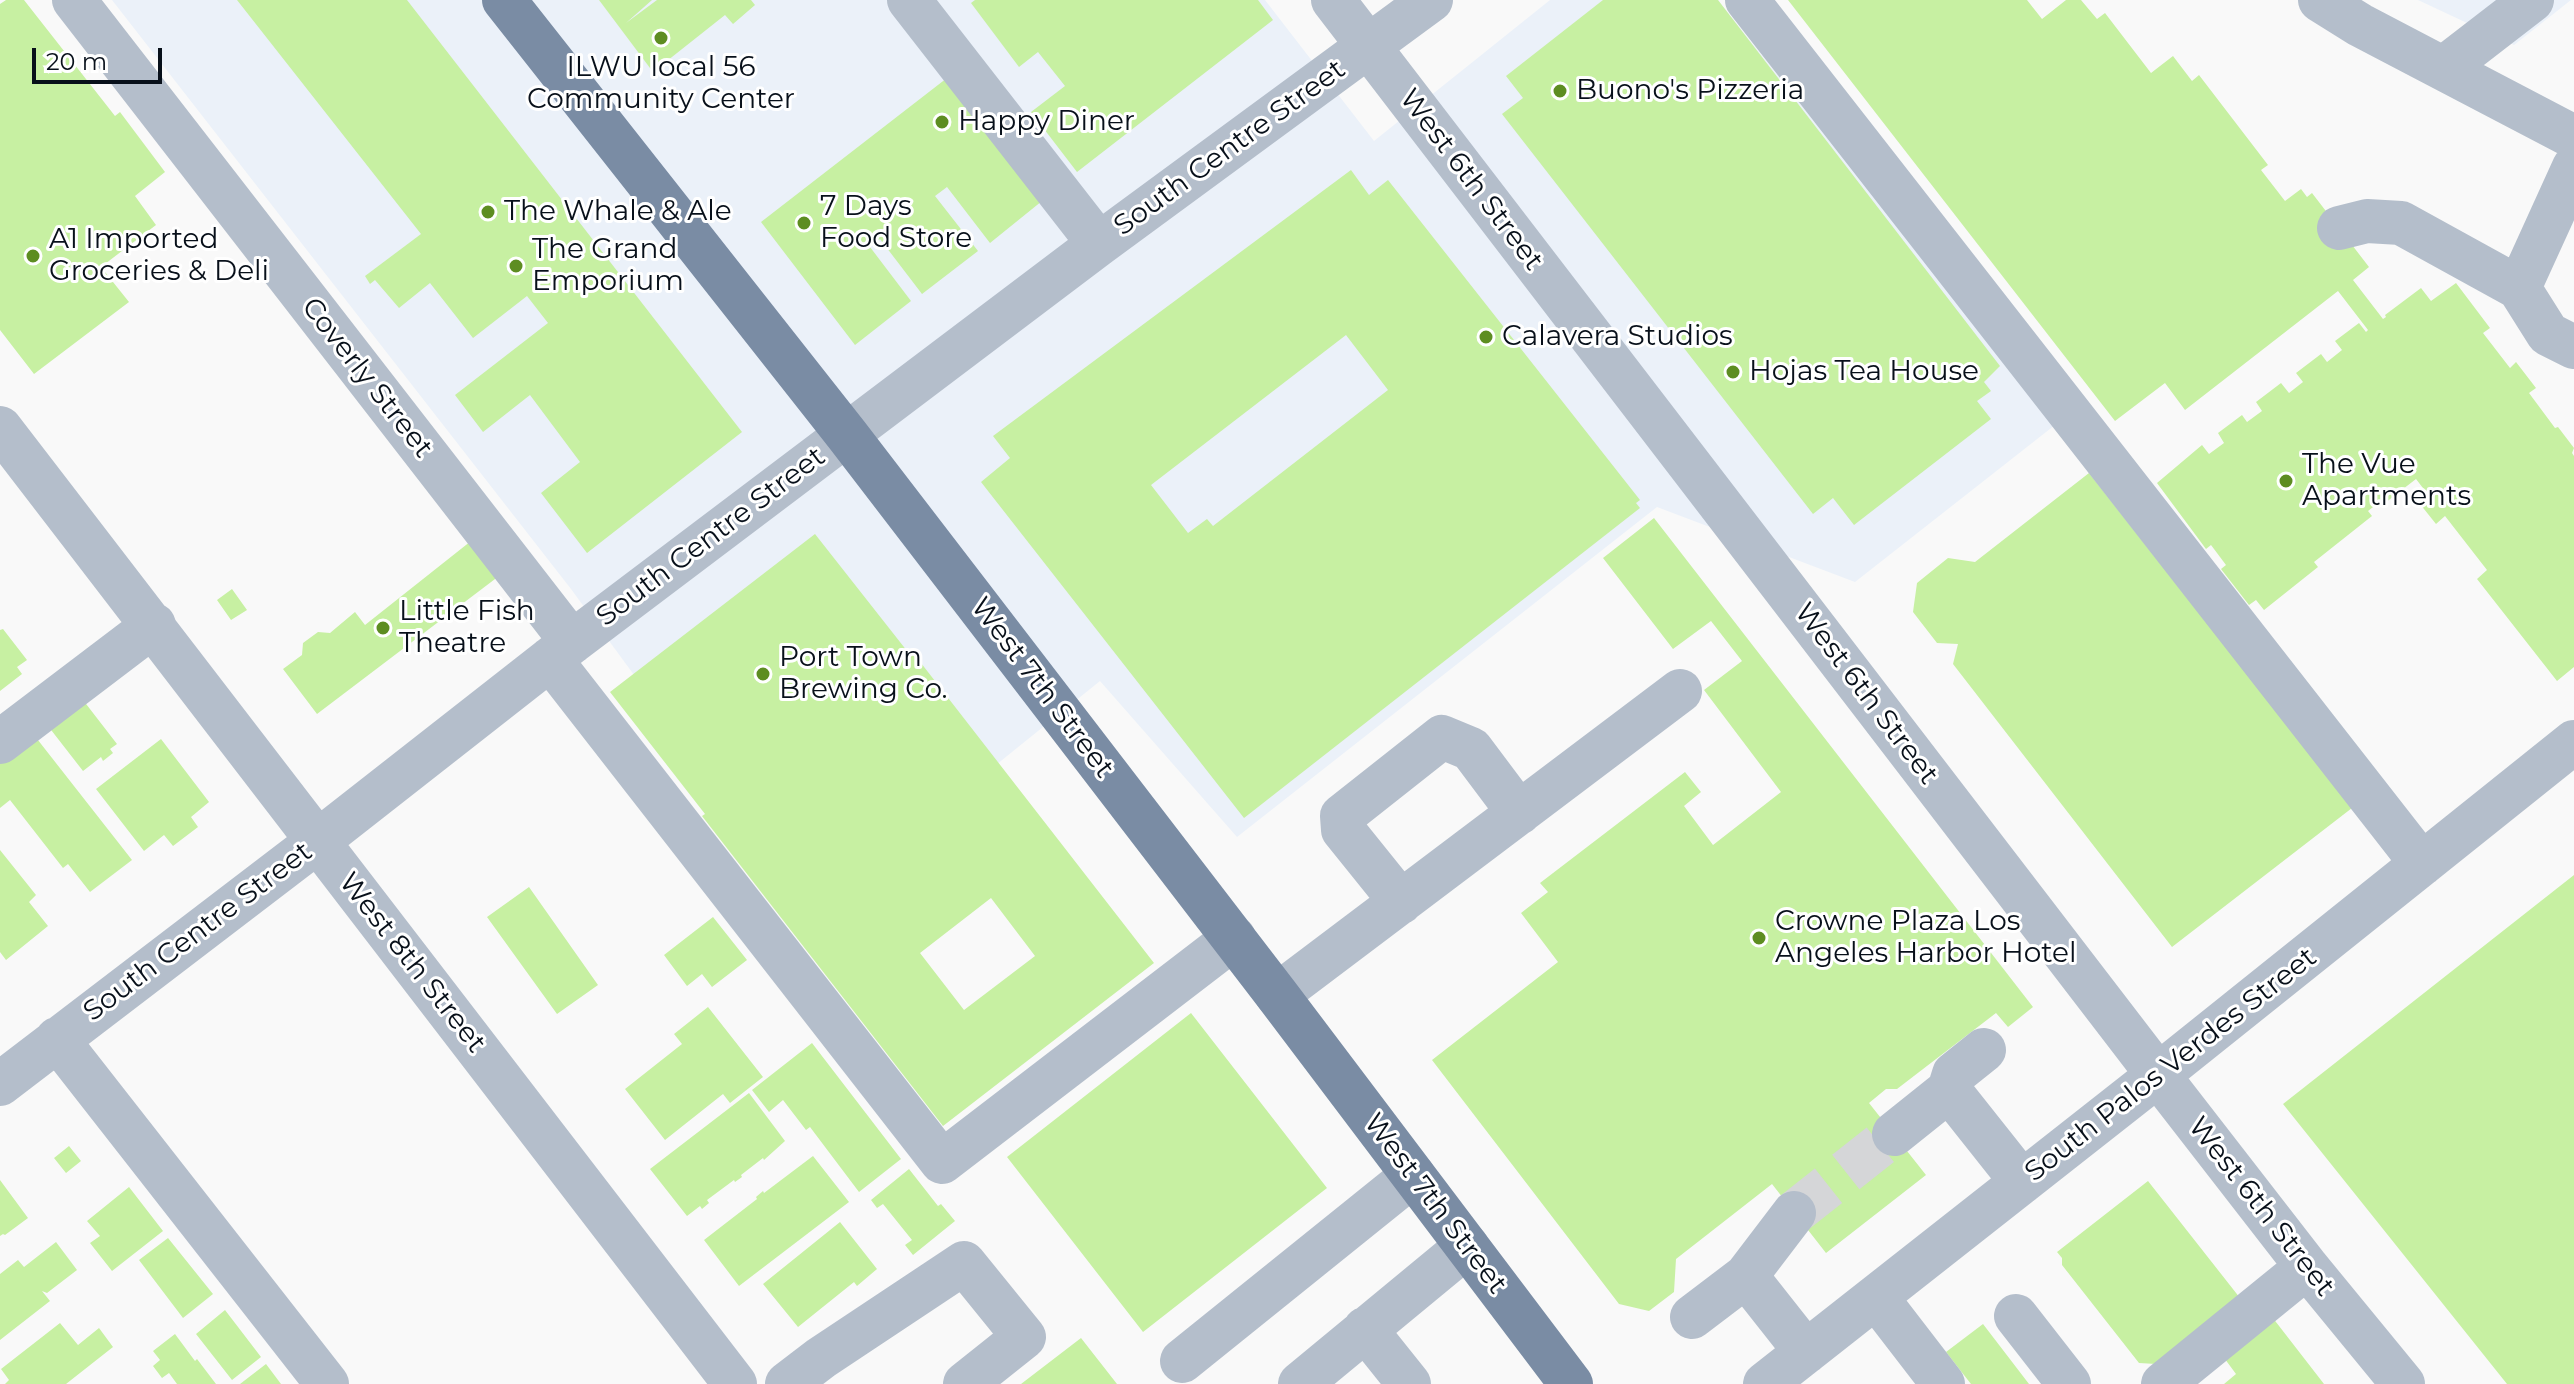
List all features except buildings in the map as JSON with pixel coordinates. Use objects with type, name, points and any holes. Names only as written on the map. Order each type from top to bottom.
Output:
[{"type":"main road","name":"West 7th Street","points":[[504,0],[847,435],[1234,938],[1571,1384]]},
{"type":"street","name":"Coverly Street","points":[[74,0],[942,1162],[1234,938]]},
{"type":"street","points":[[909,0],[1099,244]]},
{"type":"street","name":"West 6th Street","points":[[1333,0],[2158,1075],[2307,1267],[2403,1384]]},
{"type":"street","name":"South Centre Street","points":[[0,1084],[561,650],[1099,244],[1431,0]]},
{"type":"street","points":[[1747,0],[2422,864]]},
{"type":"street","points":[[2320,0],[2360,25],[2574,137]]},
{"type":"street","points":[[2444,68],[2532,0]]},
{"type":"street","points":[[2519,288],[2574,167]]},
{"type":"street","points":[[2339,228],[2367,221],[2401,223],[2519,288],[2548,334],[2574,347]]},
{"type":"street","name":"West 8th Street","points":[[0,428],[735,1384]]},
{"type":"street","points":[[0,742],[154,625]]},
{"type":"street","points":[[1277,995],[1680,691]]},
{"type":"street","points":[[1401,902],[1343,830],[1342,816],[1442,737],[1471,749],[1519,813]]},
{"type":"street","name":"South Palos Verdes Street","points":[[1765,1384],[2574,742]]},
{"type":"street","points":[[57,1039],[327,1384]]},
{"type":"street","points":[[1894,1134],[1949,1090],[1954,1074],[1984,1050]]},
{"type":"street","points":[[1949,1090],[2022,1182]]},
{"type":"street","points":[[1182,1361],[1413,1175]]},
{"type":"street","points":[[1692,1317],[1746,1276],[1794,1213]]},
{"type":"street","points":[[1300,1384],[1467,1246]]},
{"type":"street","points":[[787,1384],[964,1263],[1024,1337],[965,1384]]},
{"type":"street","points":[[2163,1384],[2307,1267]]},
{"type":"street","points":[[1746,1276],[1806,1352]]},
{"type":"street","points":[[1876,1297],[1943,1384]]},
{"type":"street","points":[[2016,1316],[2069,1384]]},
{"type":"street","points":[[1365,1329],[1409,1384]]},
{"type":"shaded area","points":[[112,0],[1265,0],[1374,141],[1550,0],[1718,0],[2055,425],[1855,582],[1657,507],[1237,837],[1100,681],[810,915],[571,589]]},
{"type":"shaded area","points":[[2418,0],[2571,0],[2514,45]]},
{"type":"tunnel","points":[[1794,1213],[1894,1134]]},
{"type":"place","name":"ILWU local 56 Community Center","points":[[661,38]]},
{"type":"place","name":"Buono's Pizzeria","points":[[1560,91]]},
{"type":"place","name":"Happy Diner","points":[[942,122]]},
{"type":"place","name":"The Whale & Ale","points":[[488,212]]},
{"type":"place","name":"7 Days Food Store","points":[[804,223]]},
{"type":"place","name":"A1 Imported Groceries & Deli","points":[[33,256]]},
{"type":"place","name":"The Grand Emporium","points":[[516,266]]},
{"type":"place","name":"Calavera Studios","points":[[1486,337]]},
{"type":"place","name":"Hojas Tea House","points":[[1733,372]]},
{"type":"place","name":"The Vue Apartments","points":[[2286,481]]},
{"type":"place","name":"Little Fish Theatre","points":[[383,628]]},
{"type":"place","name":"Port Town Brewing Co.","points":[[763,674]]},
{"type":"place","name":"Crowne Plaza Los Angeles Harbor Hotel","points":[[1759,938]]}]
